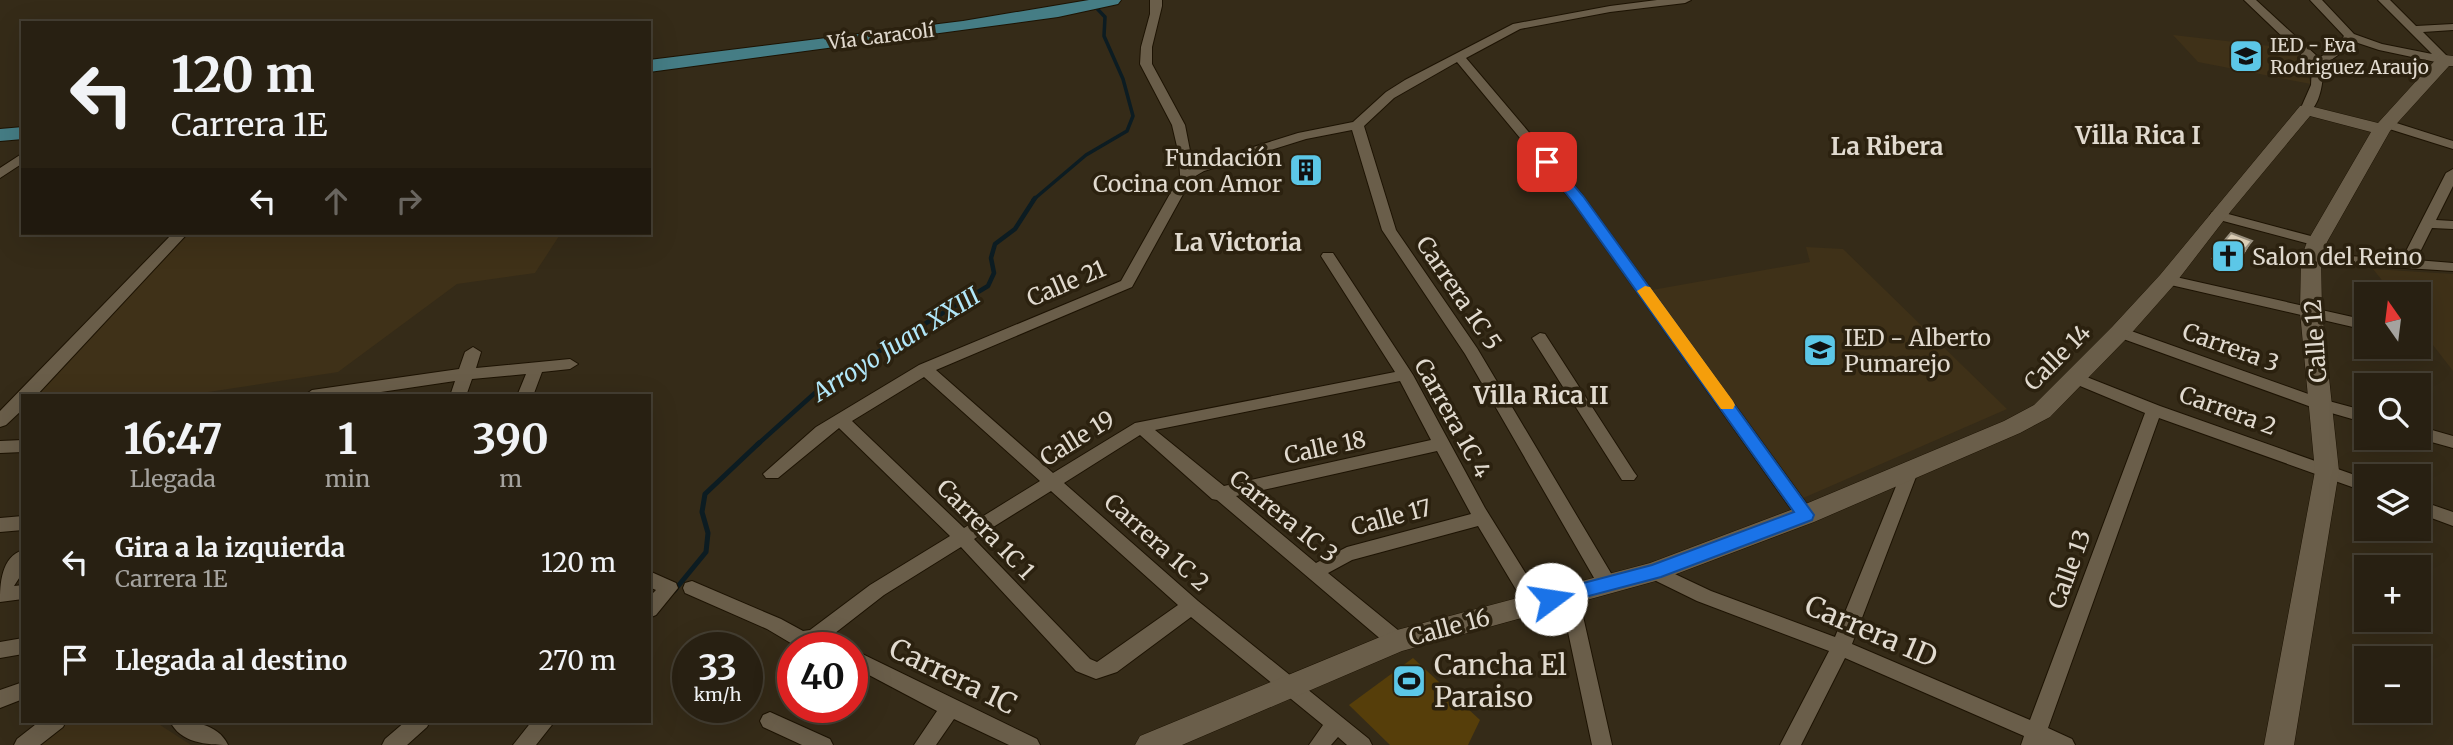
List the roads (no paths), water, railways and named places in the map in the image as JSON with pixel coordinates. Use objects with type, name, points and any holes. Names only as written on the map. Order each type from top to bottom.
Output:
[{"type":"main road","name":"Vía Caracolí","points":[[651,66],[963,26],[1100,3]]},
{"type":"main road","points":[[0,135],[21,133]]},
{"type":"street","points":[[1156,0],[1157,9],[1145,43],[1146,67],[1175,114],[1187,153],[1187,176]]},
{"type":"street","points":[[1187,176],[1199,169],[1303,136],[1357,125],[1390,95],[1517,26],[1610,9],[1685,0]]},
{"type":"street","points":[[2250,0],[2318,64],[2341,48],[2350,36]]},
{"type":"street","points":[[2316,0],[2350,36],[2379,47],[2449,60]]},
{"type":"street","points":[[2384,0],[2449,60]]},
{"type":"street","points":[[2415,29],[2453,27]]},
{"type":"street","points":[[1459,57],[1578,199],[1805,515]]},
{"type":"street","name":"Calle 12","points":[[2279,745],[2327,471],[2311,312],[2314,250],[2385,127],[2449,60]]},
{"type":"street","name":"Calle 14","points":[[1911,469],[2012,427],[2042,411],[2167,280],[2217,215],[2306,110],[2317,86],[2318,64]]},
{"type":"street","points":[[2306,110],[2453,145]]},
{"type":"street","name":"Carrera 1C 5","points":[[1357,125],[1389,230],[1472,352],[1608,585]]},
{"type":"street","points":[[0,173],[21,158]]},
{"type":"street","name":"Calle 21","points":[[772,474],[822,431],[925,369],[1127,284],[1187,176]]},
{"type":"street","points":[[2407,264],[2426,223],[2451,182]]},
{"type":"street","points":[[2217,215],[2314,250],[2407,264],[2453,267]]},
{"type":"street","points":[[2426,223],[2453,225]]},
{"type":"street","points":[[27,394],[179,235]]},
{"type":"street","name":"Carrera 1C 4","points":[[1328,257],[1405,375],[1482,518],[1534,603]]},
{"type":"street","points":[[2167,280],[2354,322]]},
{"type":"street","name":"Carrera 3","points":[[2120,332],[2320,404],[2354,414]]},
{"type":"street","points":[[1540,338],[1628,475]]},
{"type":"street","points":[[459,394],[473,352]]},
{"type":"street","points":[[352,393],[465,374],[570,364]]},
{"type":"street","points":[[526,394],[536,367]]},
{"type":"street","name":"Carrera 1C 2","points":[[925,369],[1054,481],[1191,606],[1362,745]]},
{"type":"street","name":"Calle 19","points":[[822,632],[877,590],[1141,427],[1405,375]]},
{"type":"street","name":"Carrera 2","points":[[2074,377],[2154,410],[2354,481]]},
{"type":"street","points":[[0,421],[21,400]]},
{"type":"street","name":"Calle 13","points":[[2033,738],[2154,410]]},
{"type":"street","name":"Carrera 1C 1","points":[[840,419],[963,538],[1083,665],[1096,671],[1110,666],[1191,606]]},
{"type":"street","name":"Carrera 1C 3","points":[[1141,427],[1397,641]]},
{"type":"street","points":[[2431,436],[2453,442]]},
{"type":"street","name":"Calle 18","points":[[1218,494],[1442,444]]},
{"type":"street","points":[[0,447],[21,446]]},
{"type":"street","points":[[1790,745],[1841,647],[1911,469]]},
{"type":"street","name":"Calle 16","points":[[1150,745],[1397,641],[1654,572],[1805,515],[1911,469]]},
{"type":"street","points":[[2431,511],[2453,519]]},
{"type":"street","name":"Calle 17","points":[[1315,572],[1347,554],[1482,518]]},
{"type":"street","points":[[0,525],[21,523]]},
{"type":"street","points":[[0,593],[21,560]]},
{"type":"street","name":"Carrera 1D","points":[[1654,572],[1687,591],[1756,613],[1841,647],[2033,738],[2065,745]]},
{"type":"street","points":[[651,579],[670,588],[651,608]]},
{"type":"street","points":[[692,588],[788,632]]},
{"type":"street","points":[[0,593],[21,592]]},
{"type":"street","points":[[1569,594],[1602,745]]},
{"type":"street","points":[[0,650],[21,646]]},
{"type":"street","name":"Carrera 1C","points":[[868,665],[950,708],[1030,745]]},
{"type":"street","points":[[0,699],[21,691]]},
{"type":"street","points":[[924,745],[950,708]]},
{"type":"street","points":[[770,721],[823,745]]},
{"type":"street","points":[[24,745],[53,723]]},
{"type":"street","points":[[183,723],[218,745]]},
{"type":"street","points":[[393,745],[414,723]]},
{"type":"street","points":[[523,745],[543,723]]},
{"type":"street","points":[[1319,745],[1336,724]]},
{"type":"waterway","name":"Arroyo Juan XXIII","points":[[1035,199],[1086,155],[1127,131],[1133,116],[1123,79],[1104,36],[1105,17],[1089,0]]},
{"type":"waterway","name":"Arroyo Juan XXIII","points":[[757,445],[826,383],[988,286],[994,273],[991,258],[995,244],[1015,229],[1035,199]]},
{"type":"waterway","name":"Arroyo Juan XXIII","points":[[674,591],[706,552],[708,533],[702,512],[705,494],[759,443]]},
{"type":"place","name":"IED - Eva Rodriguez Araujo","points":[[2246,56]]},
{"type":"place","name":"Fundación Cocina con Amor","points":[[1306,170]]},
{"type":"place","name":"Salon del Reino","points":[[2228,256]]},
{"type":"place","name":"IED - Alberto Pumarejo","points":[[1820,350]]},
{"type":"place","name":"Cancha El Paraiso","points":[[1409,681]]},
{"type":"district","name":"Villa Rica I","points":[[2138,135]]},
{"type":"district","name":"La Ribera","points":[[1887,146]]},
{"type":"district","name":"La Victoria","points":[[1238,242]]},
{"type":"district","name":"Villa Rica II","points":[[1541,395]]}]
